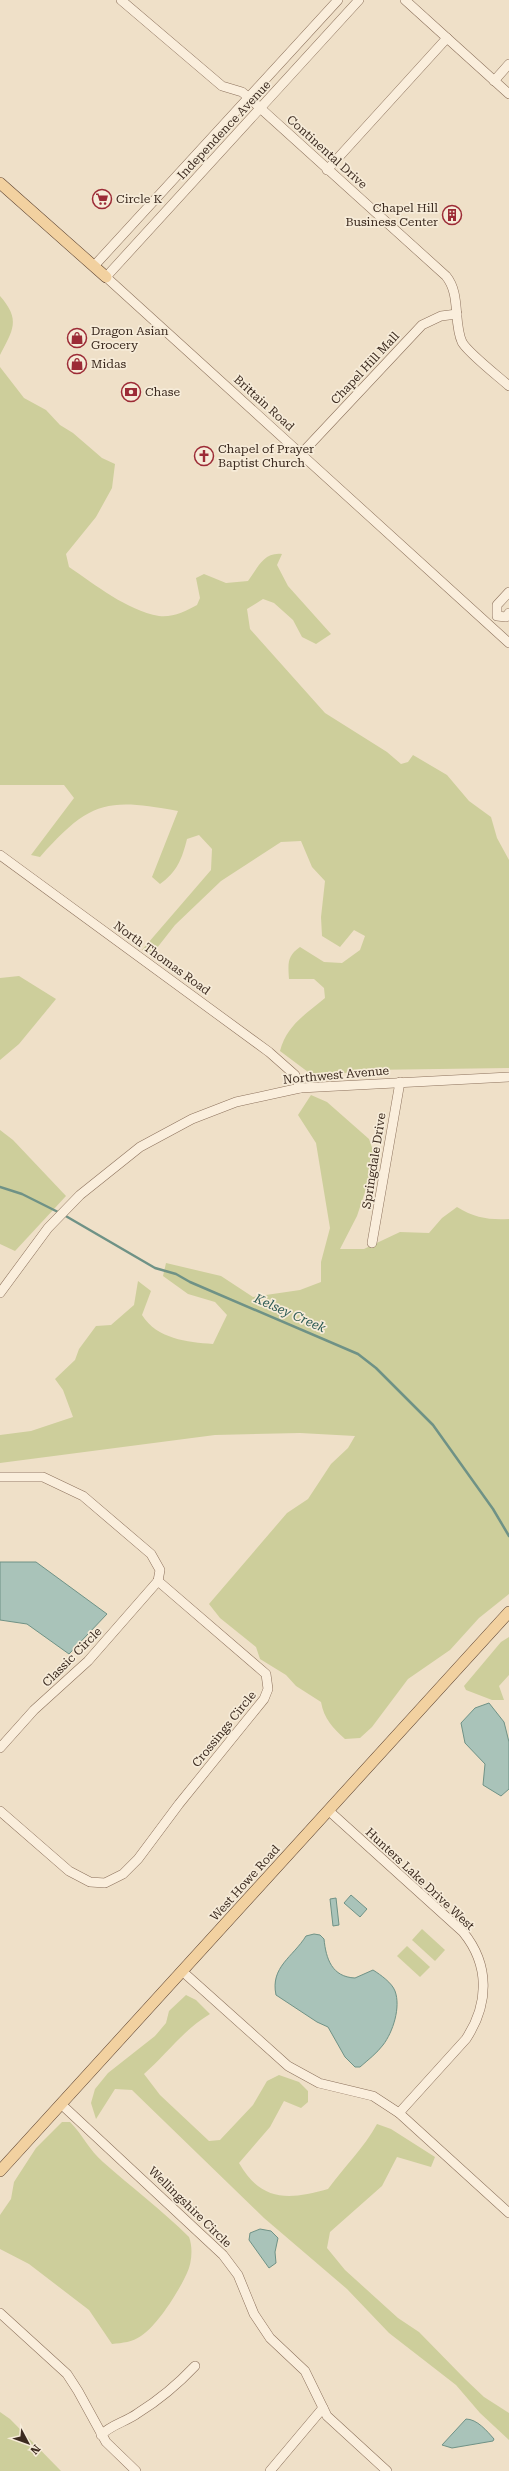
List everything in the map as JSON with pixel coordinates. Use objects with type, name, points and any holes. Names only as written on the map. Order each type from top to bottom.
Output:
[{"type":"main road","name":"Brittain Road","points":[[0,183],[106,277]]},
{"type":"main road","name":"West Howe Road","points":[[0,2171],[509,1612]]},
{"type":"street","name":"Continental Drive","points":[[121,0],[222,86],[242,92],[248,97],[446,276],[452,287],[462,342],[509,386]]},
{"type":"street","name":"Independence Avenue","points":[[94,266],[338,0]]},
{"type":"street","name":"Independence Avenue","points":[[106,277],[359,0]]},
{"type":"street","points":[[405,0],[509,94]]},
{"type":"street","points":[[328,170],[447,38]]},
{"type":"street","points":[[494,81],[509,64]]},
{"type":"street","name":"Brittain Road","points":[[106,277],[509,643]]},
{"type":"street","name":"Chapel Hill Mall","points":[[301,454],[422,326],[441,316],[457,314]]},
{"type":"street","points":[[489,625],[497,616],[497,605],[509,592]]},
{"type":"street","points":[[497,616],[506,617],[509,613]]},
{"type":"street","name":"North Thomas Road","points":[[0,855],[269,1052],[295,1075],[300,1088]]},
{"type":"street","name":"Northwest Avenue","points":[[0,1293],[63,1211],[112,1168],[165,1132],[192,1119],[236,1102],[300,1088],[509,1077]]},
{"type":"street","name":"Springdale Drive","points":[[372,1243],[400,1082]]},
{"type":"street","points":[[0,1477],[43,1478],[83,1496],[151,1554],[160,1570],[158,1581]]},
{"type":"street","name":"Classic Circle","points":[[0,1748],[34,1710],[88,1661],[158,1581]]},
{"type":"street","name":"Crossings Circle","points":[[0,1811],[74,1874],[90,1882],[105,1883],[123,1874],[138,1859],[179,1804],[264,1699],[268,1689],[266,1674],[158,1581]]},
{"type":"street","name":"Hunters Lake Drive West","points":[[328,1810],[463,1932],[475,1949],[483,1972],[484,1998],[474,2027],[466,2039],[399,2113]]},
{"type":"street","points":[[182,1971],[288,2066],[299,2074],[320,2082],[366,2093],[399,2113],[509,2213]]},
{"type":"street","name":"Wellingshire Circle","points":[[61,2104],[223,2255],[238,2275],[254,2314],[270,2338],[305,2371],[327,2416],[387,2471]]},
{"type":"street","points":[[0,2313],[67,2374],[78,2391],[101,2435],[120,2457],[136,2471]]},
{"type":"street","points":[[101,2435],[111,2426],[138,2414],[175,2386],[195,2366]]},
{"type":"street","points":[[270,2471],[323,2408]]},
{"type":"green space","points":[[0,296],[7,304],[11,312],[13,325],[0,355]]},
{"type":"green space","points":[[0,367],[24,398],[46,410],[60,425],[73,433],[102,458],[115,464],[112,488],[96,517],[66,554],[69,567],[123,603],[147,613],[159,616],[169,616],[179,614],[197,605],[200,598],[196,578],[204,574],[226,583],[248,581],[258,566],[266,558],[275,554],[282,554],[277,565],[288,586],[331,634],[316,644],[302,637],[293,620],[274,603],[263,599],[247,609],[250,629],[325,713],[387,752],[401,764],[408,762],[413,755],[447,775],[469,801],[491,817],[497,838],[509,860],[509,1068],[367,1070],[323,1076],[308,1072],[280,1051],[287,1034],[292,1027],[325,998],[324,988],[314,979],[289,979],[289,960],[293,954],[300,947],[324,962],[342,963],[360,950],[365,936],[354,930],[340,947],[322,936],[321,917],[325,881],[312,867],[301,841],[281,842],[221,881],[175,925],[153,953],[142,950],[211,870],[212,849],[199,835],[187,839],[183,853],[171,875],[160,884],[152,877],[178,811],[133,805],[116,805],[101,808],[87,814],[73,824],[57,838],[40,857],[31,855],[74,798],[64,785],[0,785]]},
{"type":"green space","points":[[19,976],[56,999],[19,1044],[0,1060],[0,978]]},
{"type":"green space","points":[[311,1095],[327,1102],[369,1139],[376,1159],[357,1216],[340,1249],[364,1249],[400,1232],[429,1233],[442,1218],[457,1207],[482,1218],[509,1219],[509,1594],[479,1618],[450,1650],[408,1679],[372,1727],[360,1738],[345,1739],[330,1723],[324,1713],[321,1702],[296,1686],[286,1675],[260,1659],[256,1647],[220,1618],[209,1604],[287,1513],[308,1499],[331,1464],[348,1448],[355,1436],[300,1433],[215,1435],[0,1463],[0,1435],[31,1431],[73,1417],[63,1390],[55,1379],[75,1360],[79,1349],[96,1326],[111,1325],[134,1305],[138,1281],[151,1291],[142,1315],[148,1323],[164,1334],[173,1338],[213,1344],[227,1315],[215,1302],[188,1294],[163,1276],[166,1263],[221,1276],[253,1297],[300,1290],[321,1282],[321,1262],[330,1228],[316,1143],[298,1115]]},
{"type":"green space","points":[[0,1130],[13,1140],[66,1196],[15,1251],[0,1244]]},
{"type":"green space","points":[[509,1637],[509,1675],[499,1686],[504,1700],[492,1700],[466,1690],[464,1686],[501,1642]]},
{"type":"green space","points":[[422,1929],[445,1950],[435,1961],[412,1940]]},
{"type":"green space","points":[[407,1946],[430,1967],[420,1977],[397,1956]]},
{"type":"green space","points":[[186,1995],[196,2000],[210,2014],[183,2035],[144,2074],[160,2095],[209,2141],[220,2140],[253,2105],[267,2081],[279,2075],[299,2082],[308,2091],[308,2102],[301,2108],[284,2101],[270,2127],[239,2163],[248,2176],[257,2185],[277,2195],[289,2196],[314,2193],[328,2189],[360,2149],[377,2124],[391,2129],[435,2157],[431,2167],[397,2157],[382,2186],[330,2232],[327,2248],[345,2270],[398,2318],[419,2332],[484,2397],[509,2413],[509,2440],[480,2413],[456,2385],[389,2333],[347,2289],[264,2218],[132,2090],[115,2089],[96,2119],[91,2103],[95,2089],[108,2073],[155,2036],[166,2023],[169,2011]]},
{"type":"green space","points":[[62,2122],[70,2122],[98,2157],[189,2237],[191,2260],[187,2273],[179,2289],[167,2308],[154,2324],[141,2336],[131,2341],[112,2344],[89,2310],[29,2264],[0,2249],[0,2215],[11,2199],[14,2182],[36,2148]]},
{"type":"green space","points":[[0,2412],[10,2419],[61,2471],[0,2471]]},
{"type":"shaded area","points":[[0,1562],[36,1562],[107,1614],[69,1654],[27,1624],[0,1620]]},
{"type":"shaded area","points":[[489,1703],[504,1722],[509,1742],[509,1789],[501,1796],[483,1785],[485,1764],[465,1743],[461,1723],[475,1708]]},
{"type":"shaded area","points":[[351,1895],[367,1909],[360,1917],[344,1903]]},
{"type":"shaded area","points":[[336,1898],[339,1925],[333,1926],[330,1899]]},
{"type":"shaded area","points":[[314,1934],[320,1935],[324,1939],[326,1953],[329,1960],[332,1966],[341,1974],[347,1977],[355,1978],[373,1970],[389,1982],[394,1988],[397,1997],[396,2012],[393,2026],[387,2040],[381,2048],[360,2067],[355,2067],[345,2057],[328,2027],[317,2022],[276,1995],[275,1985],[279,1970],[306,1936]]},
{"type":"shaded area","points":[[260,2229],[271,2231],[278,2238],[275,2252],[276,2263],[269,2268],[249,2240],[250,2233]]},
{"type":"shaded area","points":[[466,2419],[474,2421],[482,2426],[494,2439],[493,2441],[452,2448],[442,2445]]},
{"type":"waterway","name":"Kelsey Creek","points":[[0,1187],[22,1194],[60,1213]]},
{"type":"waterway","name":"Kelsey Creek","points":[[64,1215],[155,1268],[176,1274],[190,1282],[358,1354],[376,1368],[433,1425],[493,1509],[509,1536]]},
{"type":"place","name":"Circle K","points":[[102,199]]},
{"type":"place","name":"Chapel Hill Business Center","points":[[452,215]]},
{"type":"place","name":"Dragon Asian Grocery","points":[[77,338]]},
{"type":"place","name":"Midas","points":[[77,364]]},
{"type":"place","name":"Chase","points":[[131,392]]},
{"type":"place","name":"Chapel of Prayer Baptist Church","points":[[204,456]]}]
